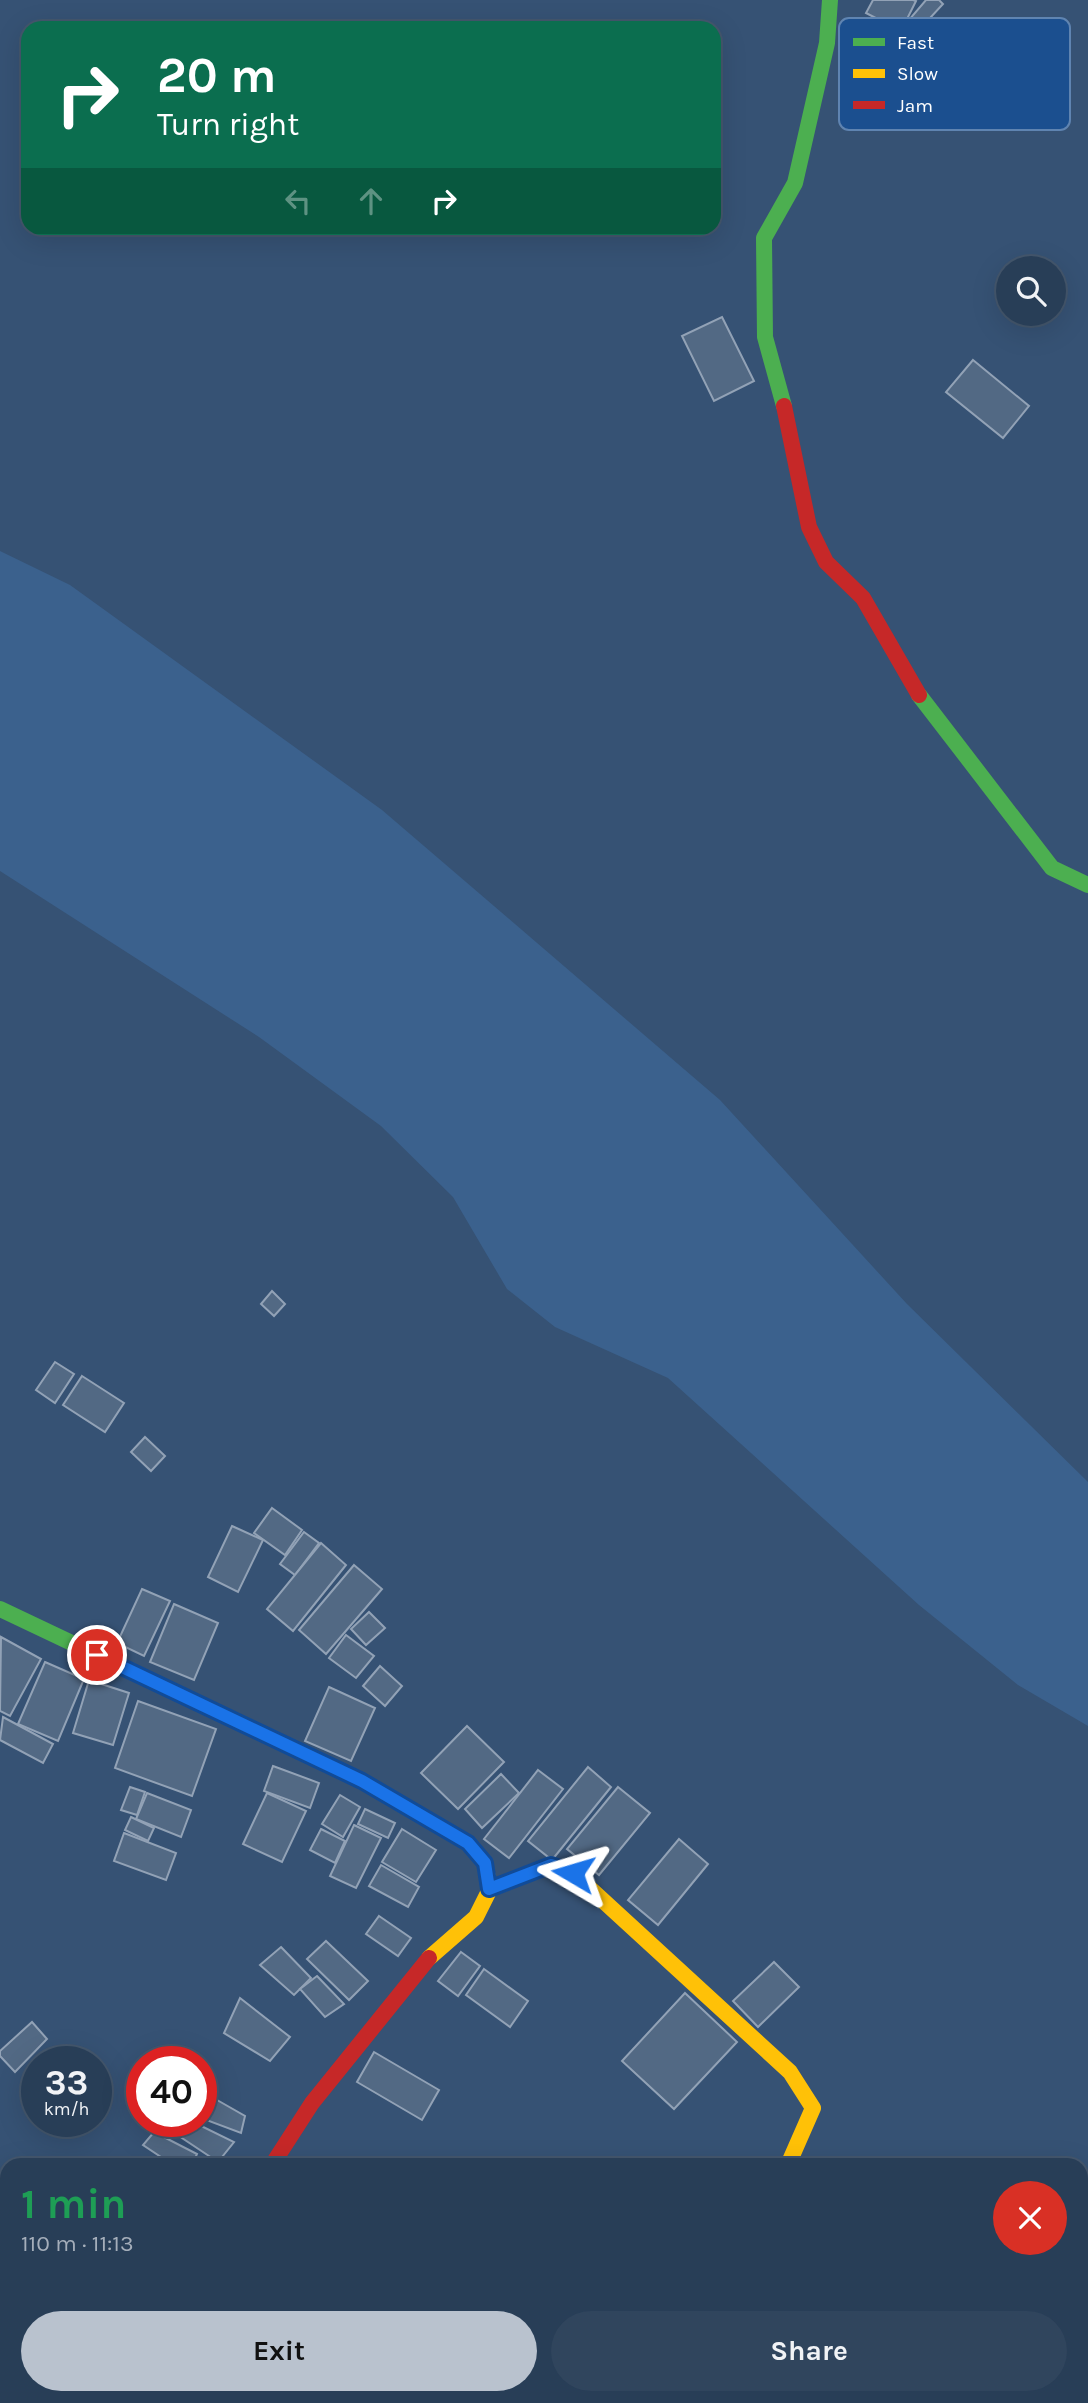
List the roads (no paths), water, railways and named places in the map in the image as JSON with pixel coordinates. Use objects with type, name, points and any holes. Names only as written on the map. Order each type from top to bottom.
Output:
[{"type":"street","points":[[830,0],[827,43],[794,183],[764,238],[765,337],[789,426],[809,527],[826,562],[863,598],[911,684],[1052,869],[1088,885]]},
{"type":"street","points":[[0,1609],[362,1781],[468,1843],[485,1863],[489,1889],[476,1917],[430,1957],[384,2012],[312,2103],[277,2158]]},
{"type":"street","points":[[489,1889],[551,1865],[573,1873],[790,2073],[813,2108],[791,2158]]},
{"type":"water","points":[[0,551],[70,585],[382,810],[720,1100],[907,1304],[1088,1482],[1088,1726],[1018,1685],[919,1605],[668,1378],[555,1327],[507,1289],[453,1197],[381,1126],[259,1037],[0,871]]}]
